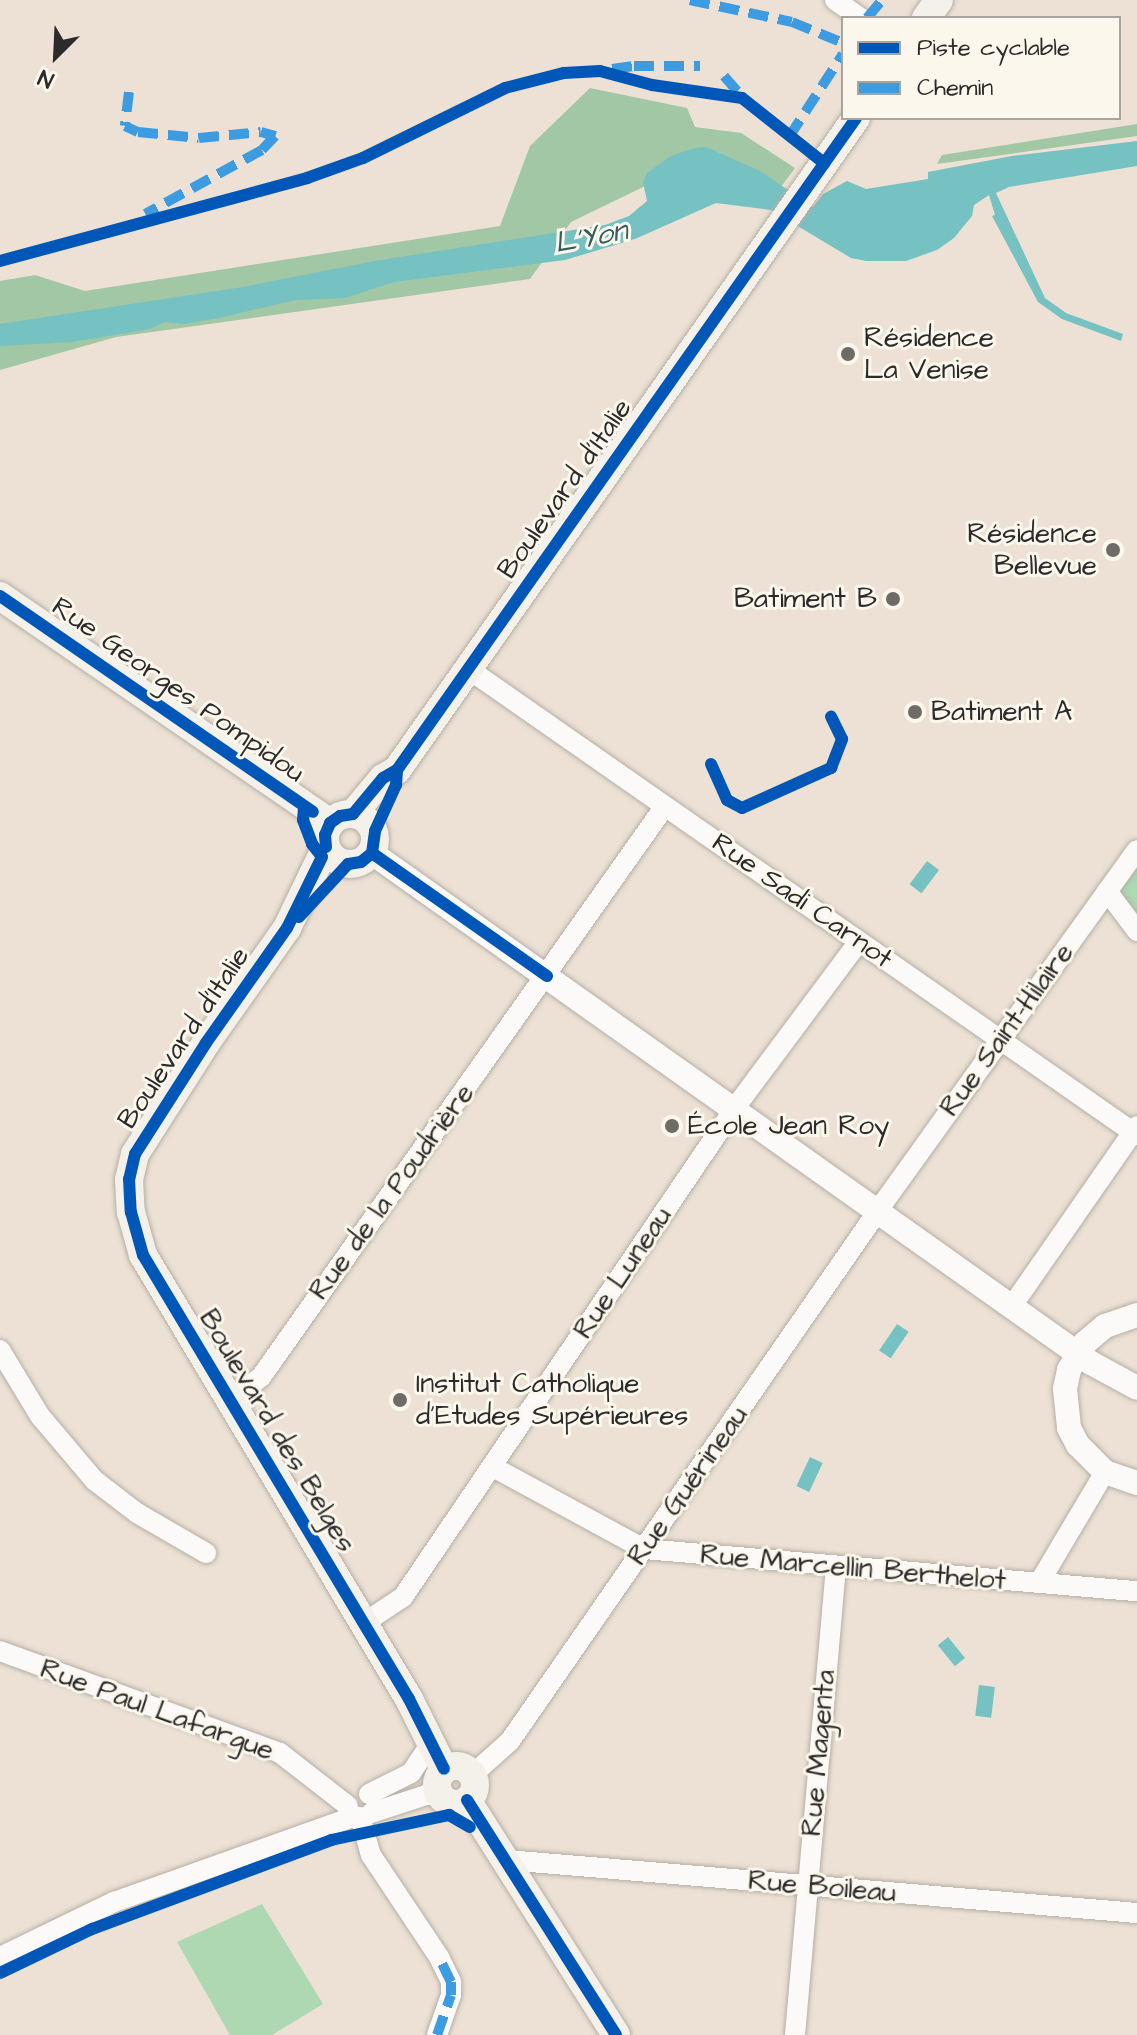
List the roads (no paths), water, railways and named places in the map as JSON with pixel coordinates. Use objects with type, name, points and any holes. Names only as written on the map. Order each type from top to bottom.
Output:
[{"type":"main road","name":"Boulevard d'Italie","points":[[129,1179],[135,1154],[164,1105],[351,839],[396,785],[397,770],[467,668],[855,120]]},
{"type":"main road","name":"Rue Georges Pompidou","points":[[0,596],[351,839]]},
{"type":"main road","name":"Boulevard des Belges","points":[[129,1179],[131,1212],[143,1255],[409,1699],[431,1743],[442,1782]]},
{"type":"main road","points":[[442,1782],[452,1804],[477,1777],[507,1860],[616,2035]]},
{"type":"street","points":[[835,0],[858,16]]},
{"type":"street","name":"Rue Sadi Carnot","points":[[467,668],[1135,1131]]},
{"type":"street","name":"Rue de la Poudrière","points":[[229,1401],[261,1377],[665,806]]},
{"type":"street","points":[[351,839],[1109,1375],[1137,1388]]},
{"type":"street","name":"Rue Saint-Hilaire","points":[[878,1211],[1137,850]]},
{"type":"street","points":[[1107,891],[1137,931]]},
{"type":"street","name":"Rue Luneau","points":[[364,1623],[398,1602],[493,1467],[734,1109],[859,941]]},
{"type":"street","points":[[1012,1306],[1135,1131]]},
{"type":"street","name":"Rue Guérineau","points":[[477,1777],[510,1741],[878,1211]]},
{"type":"street","points":[[1137,1315],[1105,1326],[1078,1353],[1065,1389],[1067,1418],[1078,1445],[1105,1472],[1137,1483]]},
{"type":"street","points":[[0,1350],[40,1416],[94,1480],[137,1513],[206,1553]]},
{"type":"street","name":"Rue Marcellin Berthelot","points":[[493,1467],[644,1549],[1137,1591]]},
{"type":"street","points":[[1039,1583],[1105,1472]]},
{"type":"street","name":"Rue Magenta","points":[[795,2035],[836,1567]]},
{"type":"street","name":"Rue Paul Lafargue","points":[[0,1651],[280,1753],[358,1807]]},
{"type":"street","points":[[0,1957],[39,1935],[150,1888],[290,1837],[358,1807],[411,1773],[431,1743]]},
{"type":"street","points":[[358,1807],[426,1795],[442,1782]]},
{"type":"street","points":[[358,1807],[371,1855],[439,1957],[451,1982],[451,1995],[437,2035]]},
{"type":"street","name":"Rue Boileau","points":[[507,1860],[1137,1913]]},
{"type":"water","name":"L'Yon","points":[[1137,141],[1137,166],[1009,187],[996,193],[1045,298],[1066,313],[1123,334],[1121,341],[1062,319],[1038,302],[992,216],[995,215],[989,195],[974,205],[972,216],[954,238],[937,250],[906,261],[851,258],[771,210],[716,203],[635,239],[565,260],[394,282],[345,298],[295,300],[219,318],[184,324],[164,322],[150,329],[72,342],[0,346],[0,324],[243,287],[375,261],[605,225],[629,216],[647,201],[643,182],[647,173],[671,156],[694,148],[706,147],[760,171],[813,207],[823,194],[847,181],[866,189],[928,179],[928,172],[1012,156]]},
{"type":"water","points":[[927,861],[939,870],[922,893],[910,884]]},
{"type":"water","points":[[897,1324],[909,1332],[891,1358],[879,1351]]},
{"type":"water","points":[[810,1457],[823,1463],[809,1492],[796,1486]]},
{"type":"water","points":[[948,1637],[965,1658],[955,1666],[938,1645]]},
{"type":"water","points":[[979,1685],[995,1687],[991,1718],[975,1716]]},
{"type":"place","name":"Résidence La Venise","points":[[848,354]]},
{"type":"place","name":"Résidence Bellevue","points":[[1113,550]]},
{"type":"place","name":"Batiment B","points":[[893,599]]},
{"type":"place","name":"Batiment A","points":[[915,712]]},
{"type":"place","name":"École Jean Roy","points":[[672,1126]]},
{"type":"place","name":"Institut Catholique d'Etudes Supérieures","points":[[400,1400]]}]
